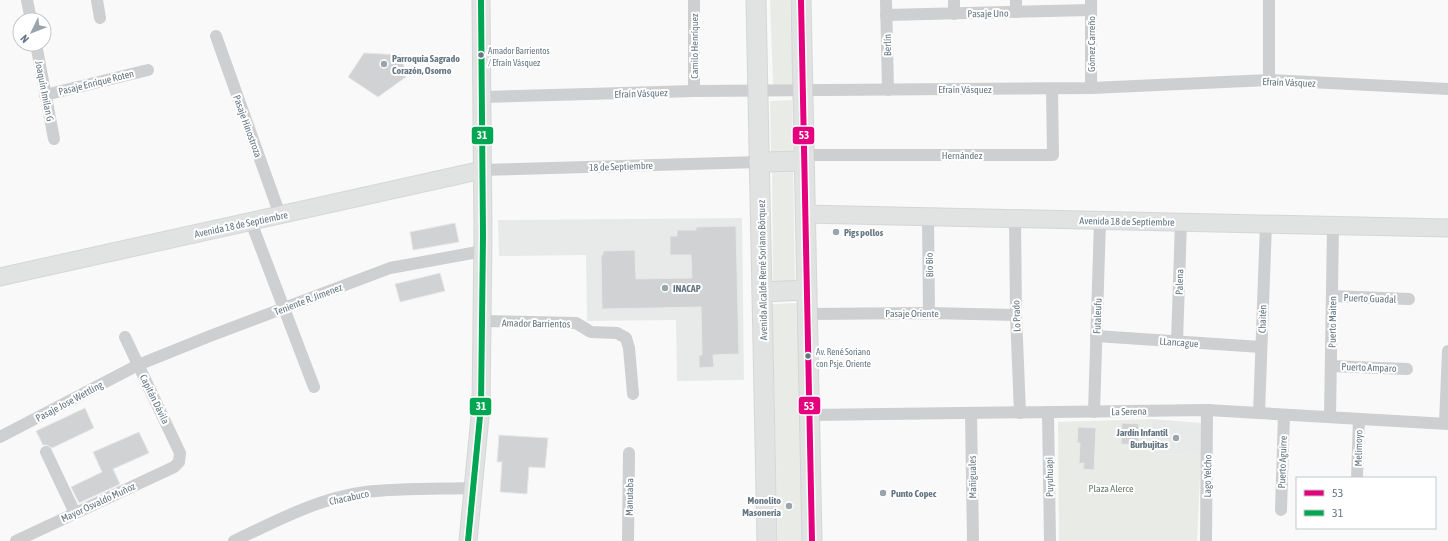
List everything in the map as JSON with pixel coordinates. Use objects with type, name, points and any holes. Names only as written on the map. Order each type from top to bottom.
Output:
[{"type":"main road","name":"Avenida Alcalde René Soriano Bórquez","points":[[756,0],[767,541]]},
{"type":"main road","points":[[801,0],[812,541]]},
{"type":"main road","points":[[759,162],[804,158]]},
{"type":"main road","points":[[762,292],[807,290]]},
{"type":"street","points":[[27,0],[29,12]]},
{"type":"street","points":[[96,0],[100,18]]},
{"type":"street","points":[[468,541],[481,406],[483,251],[481,0]]},
{"type":"street","name":"Camilo Henríquez","points":[[694,0],[694,91]]},
{"type":"street","name":"Berlín","points":[[886,0],[888,90]]},
{"type":"street","points":[[954,0],[954,14]]},
{"type":"street","points":[[1269,0],[1269,80]]},
{"type":"street","name":"Pasaje Uno","points":[[886,15],[954,14],[1016,6],[1091,5]]},
{"type":"street","name":"Gómez Carreño","points":[[1091,5],[1091,88]]},
{"type":"street","name":"Pasaje Hinostroza","points":[[216,36],[280,215]]},
{"type":"street","name":"Joaquín Imilan G","points":[[38,52],[54,139]]},
{"type":"street","name":"Pasaje Enrique Roten","points":[[46,95],[148,70]]},
{"type":"street","name":"Efraín Vásquez","points":[[482,97],[694,91],[1052,89],[1269,80],[1448,89]]},
{"type":"street","name":"Hernández","points":[[804,158],[1053,155],[1052,89]]},
{"type":"street","name":"18 de Septiembre","points":[[482,170],[759,162]]},
{"type":"street","name":"Avenida 18 de Septiembre","points":[[0,277],[482,170]]},
{"type":"street","name":"Avenida 18 de Septiembre","points":[[805,214],[1448,228]]},
{"type":"street","name":"Bio Bio","points":[[928,217],[929,313]]},
{"type":"street","name":"Lo Prado","points":[[1015,219],[1016,315],[1020,413]]},
{"type":"street","name":"Futaleufu","points":[[1094,412],[1100,220]]},
{"type":"street","points":[[251,222],[314,387]]},
{"type":"street","name":"Palena","points":[[1177,342],[1181,222]]},
{"type":"street","name":"Chaitén","points":[[1258,413],[1266,224]]},
{"type":"street","name":"Puerto Maiten","points":[[1330,417],[1333,226]]},
{"type":"street","name":"Teniente R. Jimenez","points":[[138,365],[390,268],[483,251]]},
{"type":"street","name":"Puerto Guadal","points":[[1332,296],[1409,299]]},
{"type":"street","name":"Pasaje Oriente","points":[[808,314],[929,313],[1016,315]]},
{"type":"street","name":"Amador Barrientos","points":[[482,321],[576,323],[591,332],[617,333],[626,338],[629,348],[633,394]]},
{"type":"street","name":"LLancague","points":[[1096,336],[1261,348]]},
{"type":"street","name":"Capitán Dávila","points":[[125,337],[180,453],[179,462]]},
{"type":"street","points":[[1447,424],[1448,351]]},
{"type":"street","name":"Pasaje Jose Wettling","points":[[0,437],[138,365]]},
{"type":"street","name":"Puerto Amparo","points":[[1331,366],[1407,369]]},
{"type":"street","name":"La Serena","points":[[809,415],[1207,410],[1447,424]]},
{"type":"street","name":"Lago Yelcho","points":[[1206,541],[1207,410]]},
{"type":"street","name":"Puyuhuapi","points":[[1048,412],[1050,541]]},
{"type":"street","name":"Mañiguales","points":[[971,413],[973,541]]},
{"type":"street","name":"Puerto Aguirre","points":[[1281,510],[1284,415]]},
{"type":"street","name":"Melimoyo","points":[[1358,477],[1359,419]]},
{"type":"street","points":[[46,452],[75,513]]},
{"type":"street","name":"Manutaba","points":[[628,541],[629,453]]},
{"type":"street","name":"Mayor Osvaldo Muñoz","points":[[16,541],[174,467],[179,462]]},
{"type":"street","name":"Chacabuco","points":[[234,541],[285,516],[339,497],[365,492],[394,490],[472,488]]},
{"type":"shaded area","name":"INACAP","points":[[742,218],[744,380],[677,381],[676,320],[587,321],[586,255],[499,256],[498,220]]},
{"type":"shaded area","name":"Jardín Infantil Burbujitas","points":[[1152,419],[1201,423],[1201,455],[1151,454]]},
{"type":"green space","points":[[770,0],[790,0],[793,84],[773,85]]},
{"type":"green space","points":[[792,100],[793,156],[771,156],[770,101]]},
{"type":"green space","points":[[772,167],[793,167],[795,282],[773,283]]},
{"type":"green space","points":[[800,303],[807,541],[778,541],[772,304]]},
{"type":"green space","name":"Plaza Alerce","points":[[1152,419],[1151,454],[1201,455],[1197,541],[1059,541],[1058,422]]},
{"type":"building","points":[[364,53],[402,55],[406,77],[378,97],[348,77]]},
{"type":"building","points":[[455,223],[459,242],[413,250],[410,232]]},
{"type":"building","name":"INACAP","points":[[736,226],[739,354],[713,355],[714,367],[699,368],[699,355],[702,355],[701,307],[602,309],[601,255],[603,255],[603,251],[635,250],[636,279],[692,278],[691,255],[670,255],[670,236],[677,236],[677,230],[696,230],[696,227]]},
{"type":"building","points":[[440,273],[445,291],[400,302],[395,284]]},
{"type":"building","points":[[85,408],[94,428],[52,448],[47,445],[43,445],[36,431]]},
{"type":"building","points":[[1122,423],[1139,424],[1138,445],[1121,444]]},
{"type":"building","points":[[1078,427],[1096,428],[1094,470],[1083,469],[1084,463],[1079,464],[1080,443],[1077,443]]},
{"type":"building","points":[[139,432],[149,453],[113,469],[120,484],[79,503],[71,487],[102,472],[93,452]]},
{"type":"building","points":[[499,435],[548,438],[545,468],[529,467],[527,494],[500,492],[502,462],[497,462]]},
{"type":"transit line","name":"31","points":[[468,541],[481,406],[483,235],[481,0]]},
{"type":"transit line","name":"53","points":[[801,0],[812,541]]},
{"type":"place","name":"Amador Barrientos / Efraín Vásquez","points":[[481,55]]},
{"type":"place","name":"Parroquia Sagrado Corazón, Osorno","points":[[384,64]]},
{"type":"place","name":"Pigs pollos","points":[[836,232]]},
{"type":"place","name":"INACAP","points":[[665,288]]},
{"type":"place","name":"Av. René Soriano con Psje. Oriente","points":[[808,356]]},
{"type":"place","name":"Jardín Infantil Burbujitas","points":[[1176,438]]},
{"type":"place","name":"Punto Copec","points":[[883,493]]},
{"type":"place","name":"Monolito Masonería","points":[[789,506]]}]
